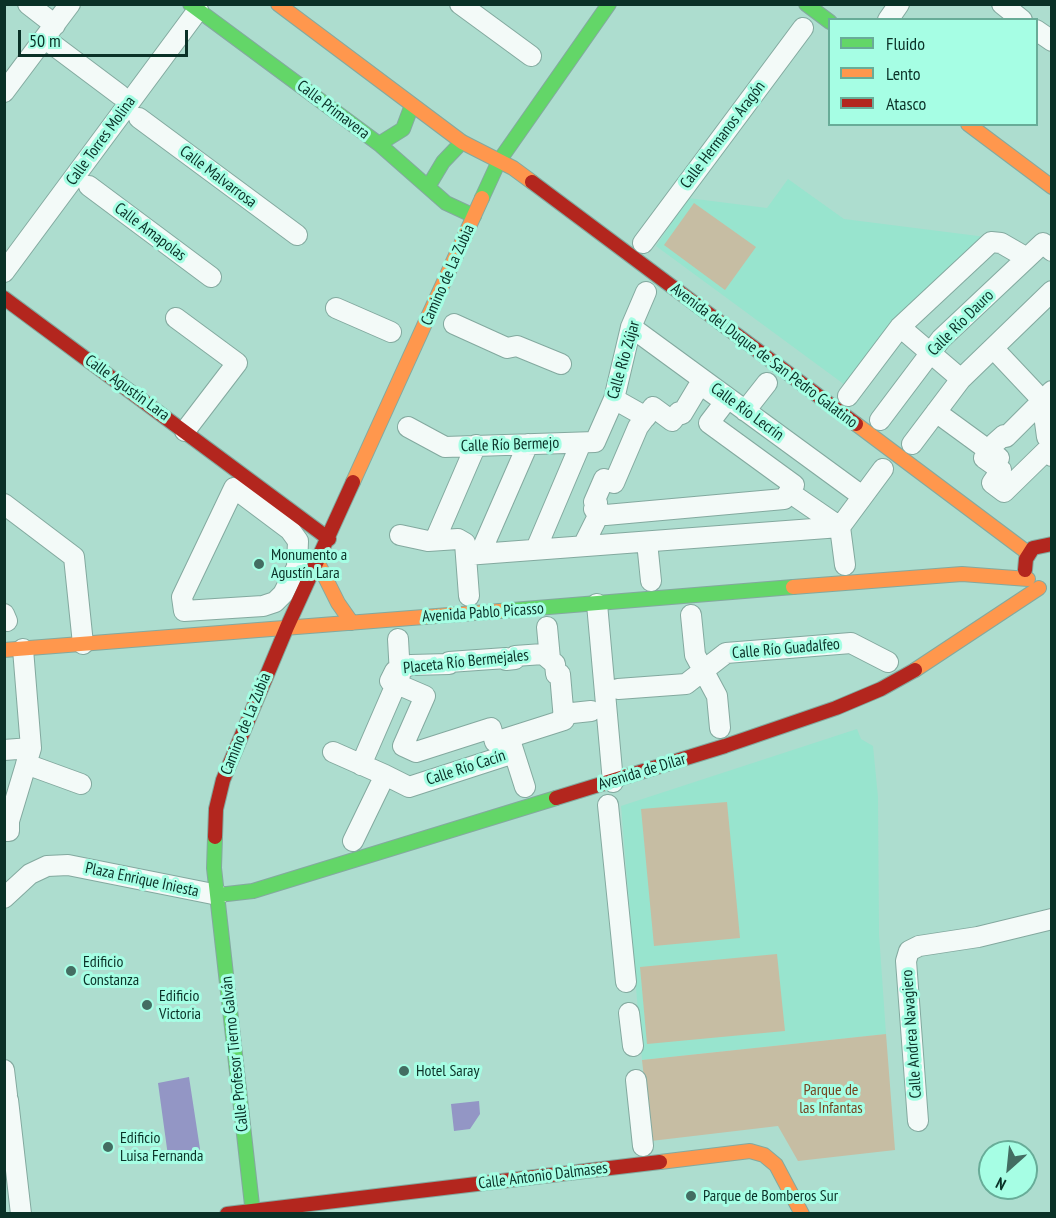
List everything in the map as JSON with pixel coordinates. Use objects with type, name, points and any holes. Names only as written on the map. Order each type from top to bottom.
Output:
[{"type":"main road","points":[[278,4],[462,142],[499,160]]},
{"type":"main road","name":"Camino de La Zubia","points":[[218,895],[213,840],[216,808],[223,780],[287,627],[329,539],[499,160],[609,4]]},
{"type":"main road","points":[[806,4],[828,20]]},
{"type":"main road","name":"Calle Primavera","points":[[194,7],[379,144],[446,203],[474,216]]},
{"type":"main road","points":[[379,144],[403,129],[412,105]]},
{"type":"main road","points":[[971,126],[1052,187]]},
{"type":"main road","points":[[428,187],[443,162],[462,142]]},
{"type":"main road","name":"Avenida del Duque de San Pedro Galatino","points":[[499,160],[527,178],[1022,556]]},
{"type":"main road","name":"Calle Agustín Lara","points":[[4,298],[329,539]]},
{"type":"main road","points":[[1045,588],[1028,579],[1022,556],[1041,545],[1052,544]]},
{"type":"main road","name":"Avenida Pablo Picasso","points":[[962,574],[997,561]]},
{"type":"main road","points":[[318,563],[338,603],[352,623]]},
{"type":"main road","name":"Avenida Pablo Picasso","points":[[14,649],[962,574],[1028,579]]},
{"type":"main road","name":"Avenida de Dílar","points":[[218,895],[254,891],[613,782],[825,712],[881,689],[1045,588]]},
{"type":"main road","name":"Calle Profesor Tierno Galván","points":[[218,895],[253,1212]]},
{"type":"main road","name":"Calle Antonio Dalmases","points":[[227,1214],[750,1151],[764,1155],[776,1165],[802,1214]]},
{"type":"street","points":[[28,4],[53,34],[120,95]]},
{"type":"street","points":[[6,86],[53,34],[70,4]]},
{"type":"street","points":[[460,4],[531,56]]},
{"type":"street","points":[[889,18],[899,4]]},
{"type":"street","points":[[1002,4],[1020,18]]},
{"type":"street","name":"Calle Torres Molina","points":[[4,272],[194,7]]},
{"type":"street","name":"Calle Hermanos Aragón","points":[[643,243],[803,28]]},
{"type":"street","points":[[1038,31],[1052,41]]},
{"type":"street","name":"Calle Malvarrosa","points":[[139,118],[297,235]]},
{"type":"street","name":"Calle Amapolas","points":[[89,186],[211,277]]},
{"type":"street","points":[[848,396],[900,327],[991,242],[1001,243],[1027,258]]},
{"type":"street","name":"Calle Río Dauro","points":[[880,420],[941,339],[1043,243],[1052,251]]},
{"type":"street","points":[[912,444],[961,379],[1052,291]]},
{"type":"street","name":"Calle Río Zújar","points":[[536,549],[582,443],[595,442],[614,399],[631,327],[646,292]]},
{"type":"street","points":[[336,308],[391,332]]},
{"type":"street","points":[[176,318],[237,363],[185,431]]},
{"type":"street","name":"Camino de La Zubia","points":[[454,324],[507,348],[517,346],[561,364]]},
{"type":"street","name":"Calle Río Lecrín","points":[[631,327],[862,496]]},
{"type":"street","points":[[900,327],[961,379]]},
{"type":"street","points":[[993,348],[1047,395],[1050,437],[1013,469],[993,494]]},
{"type":"street","points":[[745,411],[767,383]]},
{"type":"street","points":[[700,384],[724,402],[709,423],[794,485],[789,492],[783,499],[606,515],[594,509],[597,503],[594,502],[604,478],[614,483],[638,427],[653,408],[672,421],[679,412],[682,414],[700,384]]},
{"type":"street","points":[[993,494],[992,483],[1001,470],[984,458],[1047,395]]},
{"type":"street","points":[[614,399],[646,417]]},
{"type":"street","points":[[936,412],[1013,469]]},
{"type":"street","name":"Calle Río Bermejo","points":[[408,427],[445,447],[582,443]]},
{"type":"street","points":[[470,596],[473,554],[528,444]]},
{"type":"street","points":[[435,540],[476,446]]},
{"type":"street","points":[[993,494],[1004,492],[1046,451],[1052,456]]},
{"type":"street","points":[[845,565],[840,527],[883,469]]},
{"type":"street","points":[[234,488],[290,530],[298,542],[297,567],[283,594],[275,602],[263,606],[184,611],[182,597],[224,504],[234,488]]},
{"type":"street","points":[[789,492],[840,527]]},
{"type":"street","points":[[4,504],[74,557],[83,645]]},
{"type":"street","points":[[694,507],[698,538]]},
{"type":"street","points":[[583,546],[600,512]]},
{"type":"street","points":[[473,554],[840,527]]},
{"type":"street","points":[[400,535],[428,541],[458,539],[465,543],[473,554]]},
{"type":"street","points":[[647,542],[651,581]]},
{"type":"street","points":[[597,604],[613,782]]},
{"type":"street","points":[[691,615],[695,655],[717,696],[720,728]]},
{"type":"street","points":[[547,627],[550,659]]},
{"type":"street","points":[[361,765],[398,676],[398,639]]},
{"type":"street","name":"Calle Río Guadalfeo","points":[[618,689],[686,684],[726,653],[851,643],[888,662]]},
{"type":"street","points":[[8,827],[28,756],[14,649]]},
{"type":"street","name":"Placeta Río Bermejales","points":[[353,841],[409,749],[403,746],[424,696],[398,676],[411,665],[506,658],[506,660],[515,659],[515,656],[543,654],[555,664],[556,674],[560,674],[563,714]]},
{"type":"street","points":[[409,749],[416,752],[491,729],[495,742],[512,745],[564,720],[563,714],[591,711]]},
{"type":"street","points":[[512,745],[525,787]]},
{"type":"street","name":"Calle Río Cacín","points":[[333,752],[409,787],[512,745]]},
{"type":"street","points":[[4,750],[28,756],[81,784]]},
{"type":"street","points":[[608,805],[643,1146]]},
{"type":"street","name":"Plaza Enrique Iniesta","points":[[4,898],[30,874],[47,866],[68,865],[218,895]]},
{"type":"street","name":"Calle Andrea Navagiero","points":[[918,1121],[906,961],[909,951],[919,946],[978,938],[1052,919]]},
{"type":"street","points":[[4,1070],[21,1214]]},
{"type":"shaded area","points":[[788,179],[844,219],[986,237],[881,335],[845,385],[656,246],[688,198],[767,208]]},
{"type":"shaded area","points":[[857,729],[861,739],[873,746],[878,797],[879,934],[886,1034],[642,1060],[621,806]]},
{"type":"green space","points":[[694,203],[756,247],[725,290],[664,245]]},
{"type":"green space","points":[[727,802],[740,938],[654,946],[641,809]]},
{"type":"green space","points":[[777,954],[785,1031],[647,1044],[640,967]]},
{"type":"green space","name":"Parque de las Infantas","points":[[886,1034],[895,1150],[798,1161],[778,1126],[651,1141],[642,1060]]},
{"type":"water","points":[[189,1077],[200,1149],[197,1152],[168,1156],[158,1083]]},
{"type":"water","points":[[479,1101],[480,1114],[470,1129],[454,1131],[451,1104]]},
{"type":"traffic: fast","points":[[190,4],[379,144],[446,203],[474,216]]},
{"type":"traffic: fast","points":[[482,198],[499,161],[609,4]]},
{"type":"traffic: fast","points":[[806,4],[828,20]]},
{"type":"traffic: fast","points":[[379,144],[403,129],[412,105]]},
{"type":"traffic: fast","points":[[428,187],[443,162],[462,142]]},
{"type":"traffic: fast","points":[[500,611],[793,587]]},
{"type":"traffic: fast","points":[[218,895],[253,891],[556,798]]},
{"type":"traffic: fast","points":[[215,837],[214,868],[253,1214]]},
{"type":"traffic: slow","points":[[278,4],[462,142],[513,168],[532,182]]},
{"type":"traffic: slow","points":[[971,126],[1052,187]]},
{"type":"traffic: slow","points":[[353,482],[482,198]]},
{"type":"traffic: slow","points":[[856,424],[1028,553]]},
{"type":"traffic: slow","points":[[318,563],[338,603],[352,623]]},
{"type":"traffic: slow","points":[[793,587],[962,574],[1028,579]]},
{"type":"traffic: slow","points":[[915,670],[1039,588]]},
{"type":"traffic: slow","points":[[4,650],[500,611]]},
{"type":"traffic: slow","points":[[660,1162],[750,1151],[764,1155],[776,1165],[802,1214]]},
{"type":"traffic: jam","points":[[532,182],[856,424]]},
{"type":"traffic: jam","points":[[4,298],[329,539]]},
{"type":"traffic: jam","points":[[215,837],[216,809],[223,780],[287,627],[353,482]]},
{"type":"traffic: jam","points":[[1025,570],[1026,559],[1033,548],[1052,544]]},
{"type":"traffic: jam","points":[[556,798],[725,746],[836,708],[881,689],[915,670]]},
{"type":"traffic: jam","points":[[227,1214],[660,1162]]},
{"type":"place","name":"Monumento a Agustín Lara","points":[[259,564]]},
{"type":"place","name":"Edificio Constanza","points":[[71,971]]},
{"type":"place","name":"Edificio Victoria","points":[[147,1005]]},
{"type":"place","name":"Hotel Saray","points":[[404,1071]]},
{"type":"place","name":"Edificio Luisa Fernanda","points":[[108,1147]]},
{"type":"place","name":"Parque de Bomberos Sur","points":[[691,1196]]}]
